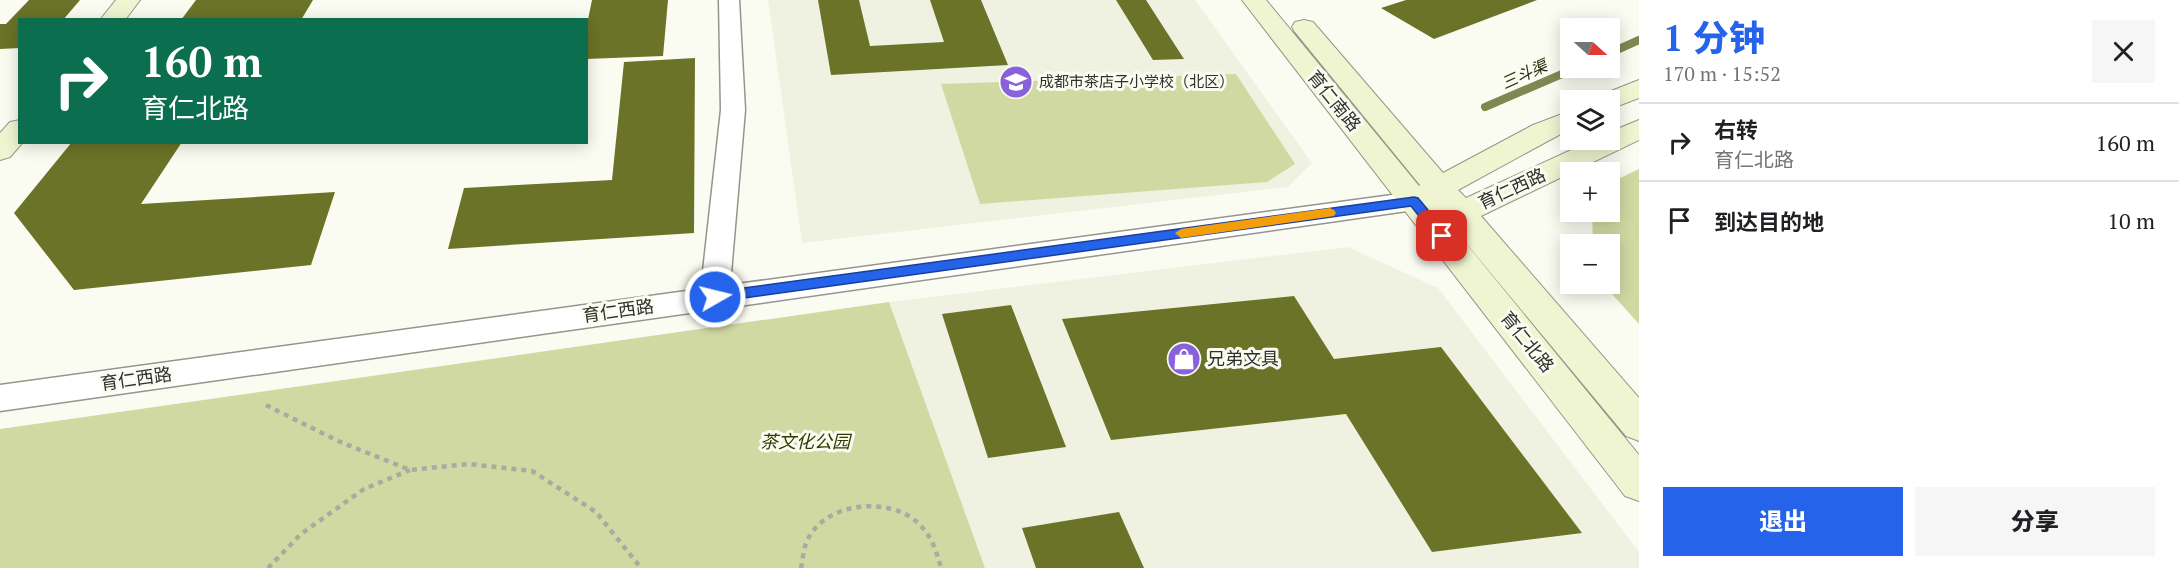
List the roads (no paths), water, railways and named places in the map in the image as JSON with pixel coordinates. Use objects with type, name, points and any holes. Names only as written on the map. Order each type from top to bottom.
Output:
[{"type":"street","points":[[114,18],[128,0]]},
{"type":"street","points":[[715,297],[733,110],[729,0]]},
{"type":"street","name":"育仁南路","points":[[1254,0],[1426,194]]},
{"type":"street","points":[[1281,0],[1426,194],[1461,213],[1639,425]]},
{"type":"street","points":[[1620,97],[1639,88]]},
{"type":"street","name":"育仁西路","points":[[0,398],[1426,194],[1560,123]]},
{"type":"street","name":"育仁西路","points":[[1461,213],[1639,129]]},
{"type":"street","points":[[0,151],[18,130]]},
{"type":"street","name":"育仁北路","points":[[1426,194],[1639,483]]},
{"type":"waterway","name":"三斗渠","points":[[1620,49],[1639,40]]},
{"type":"waterway","name":"三斗渠","points":[[1485,107],[1560,75]]},
{"type":"place","name":"成都市茶店子小学校（北区）","points":[[1016,82]]},
{"type":"place","name":"兄弟文具","points":[[1184,359]]},
{"type":"park label","name":"茶文化公园","points":[[805,442]]}]
